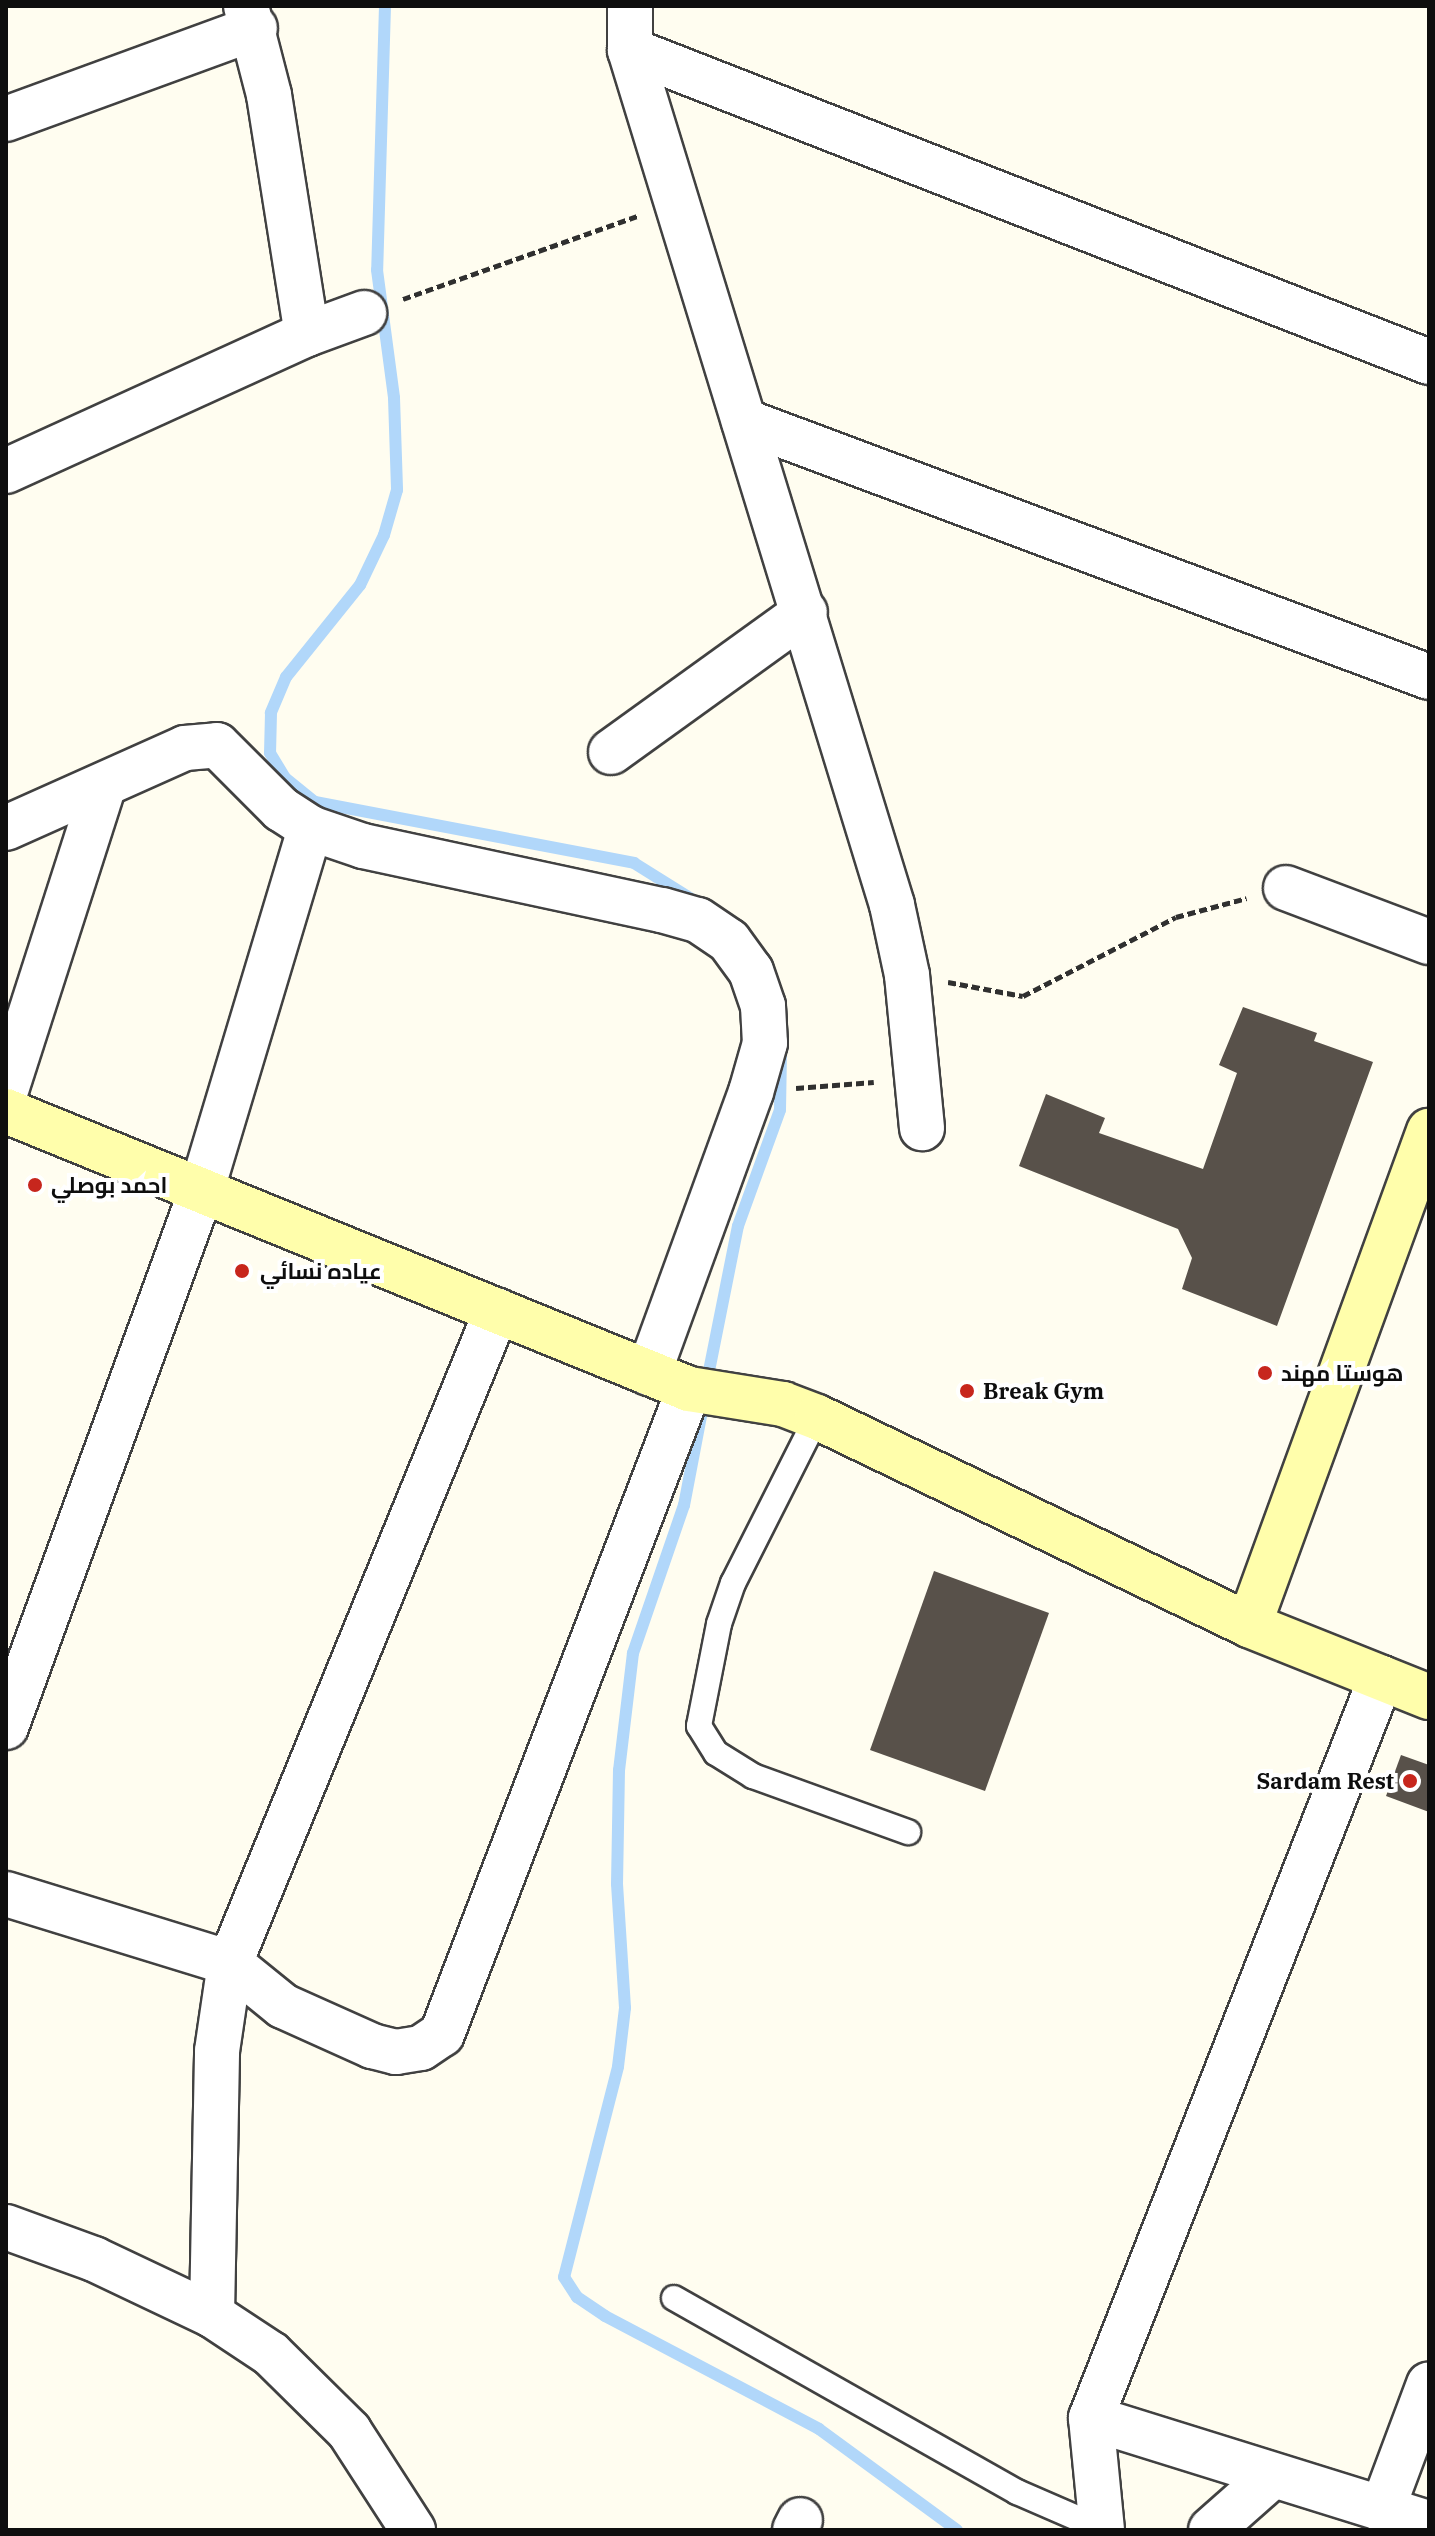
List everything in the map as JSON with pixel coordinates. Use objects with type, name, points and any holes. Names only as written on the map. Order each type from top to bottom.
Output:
[{"type":"main road","points":[[6,1111],[689,1389],[800,1410],[1249,1625],[1429,1697]]},
{"type":"main road","points":[[1249,1625],[1429,1131]]},
{"type":"street","points":[[630,6],[630,50],[675,203],[805,612],[892,905],[907,975],[922,1128]]},
{"type":"street","points":[[6,119],[251,17],[307,334]]},
{"type":"street","points":[[630,50],[1429,362]]},
{"type":"street","points":[[6,471],[307,334],[364,313]]},
{"type":"street","points":[[744,421],[1429,677]]},
{"type":"street","points":[[611,752],[805,612]]},
{"type":"street","points":[[6,828],[185,748],[217,745],[281,809],[310,828],[363,846],[698,920],[729,941],[751,971],[763,1006],[765,1043],[751,1092],[649,1373]]},
{"type":"street","points":[[6,1090],[103,787]]},
{"type":"street","points":[[6,1727],[202,1189],[310,828]]},
{"type":"street","points":[[1286,888],[1429,942]]},
{"type":"street","points":[[212,2315],[217,2051],[230,1963],[497,1310]]},
{"type":"street","points":[[6,1894],[230,1963],[283,2006],[372,2046],[396,2052],[421,2048],[442,2034],[689,1389]]},
{"type":"street","points":[[1102,2529],[1091,2418],[1381,1678]]},
{"type":"street","points":[[6,2227],[94,2259],[212,2315],[306,2385],[349,2431],[413,2530]]},
{"type":"street","points":[[1382,2510],[1429,2384]]},
{"type":"street","points":[[1091,2418],[1429,2523]]},
{"type":"street","points":[[1211,2530],[1272,2476]]},
{"type":"lane","points":[[800,1410],[733,1583],[716,1638],[699,1726],[716,1753],[753,1776],[908,1832]]},
{"type":"lane","points":[[674,2298],[1017,2492],[1102,2529]]},
{"type":"path","points":[[364,313],[675,203]]},
{"type":"path","points":[[907,975],[1023,996],[1176,917],[1286,888]]},
{"type":"path","points":[[751,1092],[915,1079]]},
{"type":"building","points":[[1243,1007],[1317,1033],[1314,1041],[1373,1062],[1277,1326],[1182,1289],[1192,1258],[1178,1229],[1019,1166],[1046,1094],[1105,1118],[1099,1133],[1203,1169],[1237,1073],[1219,1065]]},
{"type":"building","points":[[934,1571],[1049,1613],[985,1791],[870,1750]]},
{"type":"building","name":"Sardam Rest","points":[[1401,1755],[1429,1765],[1429,1812],[1386,1796]]},
{"type":"waterway","points":[[385,6],[377,270],[394,398],[397,490],[384,535],[360,585],[286,677],[271,713],[270,753],[285,778],[315,802],[634,863],[698,903]]},
{"type":"waterway","points":[[706,1386],[738,1226],[780,1110],[781,1054]]},
{"type":"waterway","points":[[702,1411],[684,1505],[633,1653],[619,1770],[617,1884],[625,2008],[618,2067],[564,2277],[577,2297],[605,2316],[819,2429],[957,2530]]},
{"type":"place","name":"احمد بوصلي","points":[[35,1185]]},
{"type":"place","name":"عياده نسائي","points":[[242,1271]]},
{"type":"place","name":"هوستا مهند","points":[[1265,1373]]},
{"type":"place","name":"Break Gym","points":[[967,1391]]},
{"type":"place","name":"Sardam Rest","points":[[1410,1781]]}]
